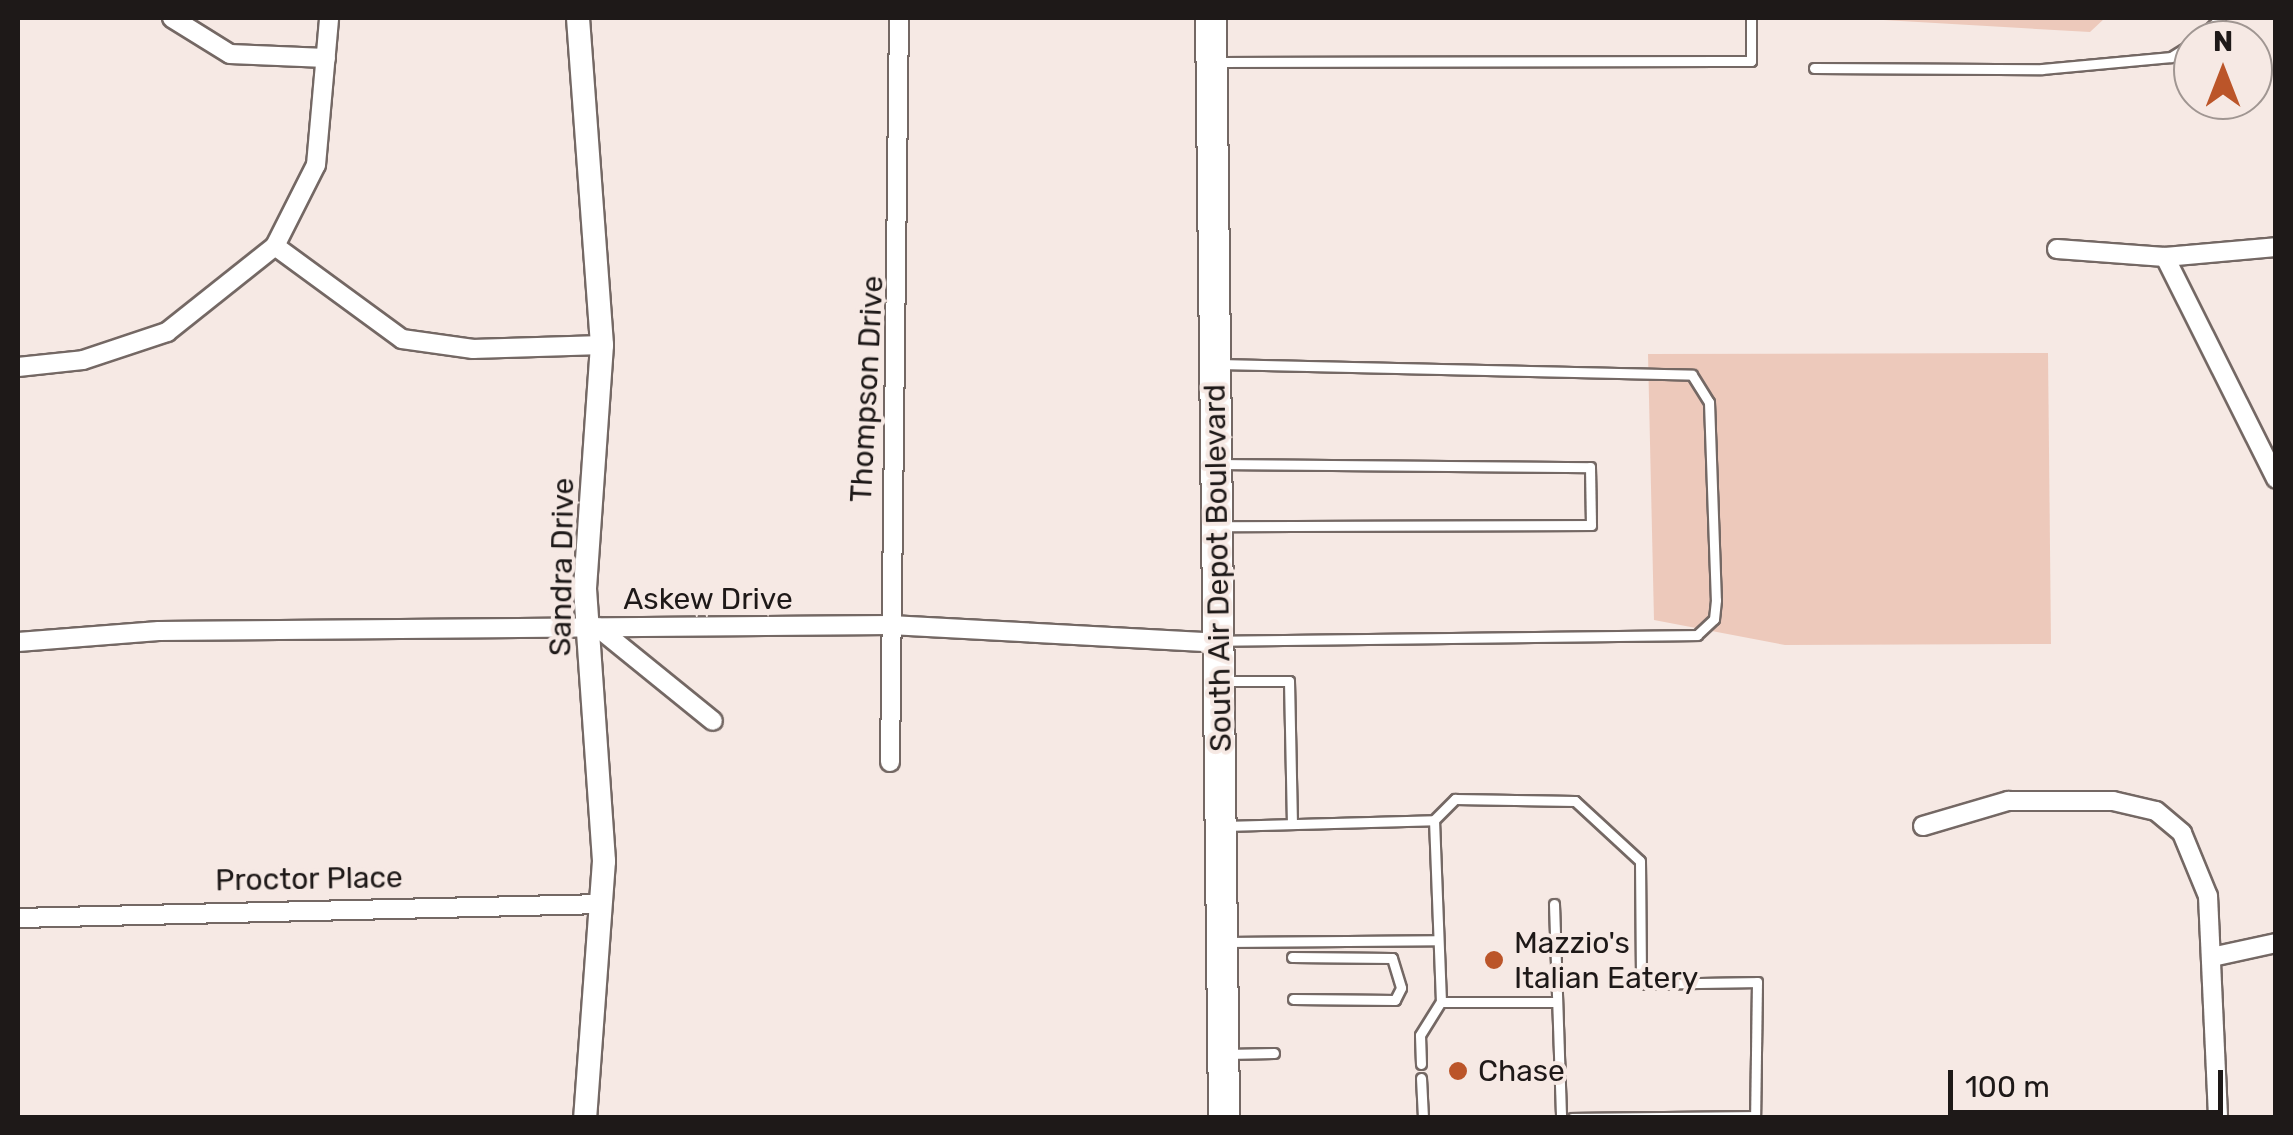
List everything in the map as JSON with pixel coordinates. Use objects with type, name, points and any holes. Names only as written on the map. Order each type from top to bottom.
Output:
[{"type":"main road","name":"South Air Depot Boulevard","points":[[1211,18],[1224,1118]]},
{"type":"street","points":[[172,18],[230,54],[326,58]]},
{"type":"street","points":[[18,367],[83,360],[167,332],[275,246],[316,165],[329,18]]},
{"type":"street","name":"Sandra Drive","points":[[578,18],[602,345],[593,628],[602,904],[585,1118]]},
{"type":"street","name":"Thompson Drive","points":[[890,762],[898,18]]},
{"type":"street","points":[[275,246],[402,338],[473,349],[602,345]]},
{"type":"street","points":[[2057,248],[2165,257],[2276,247]]},
{"type":"street","points":[[2165,257],[2276,478]]},
{"type":"street","name":"Askew Drive","points":[[18,642],[159,631],[890,625],[1218,643]]},
{"type":"street","points":[[593,628],[713,721]]},
{"type":"street","points":[[1923,826],[2008,801],[2113,801],[2156,812],[2199,859],[2212,957],[2218,1118]]},
{"type":"street","name":"Proctor Place","points":[[18,918],[602,904]]},
{"type":"street","points":[[2212,957],[2276,943]]},
{"type":"lane","points":[[1212,62],[1751,60],[1750,18]]},
{"type":"lane","points":[[1814,68],[2042,69],[2142,62],[2173,51]]},
{"type":"lane","points":[[1215,364],[1692,375],[1709,402],[1716,600],[1714,618],[1697,636],[1218,643]]},
{"type":"lane","points":[[1216,464],[1590,467],[1591,524],[1217,526]]},
{"type":"lane","points":[[1219,681],[1289,681],[1292,824]]},
{"type":"lane","points":[[1221,826],[1434,820],[1455,798],[1575,801],[1640,861],[1641,984],[1757,982],[1755,1117],[1572,1118]]},
{"type":"lane","points":[[1421,1064],[1420,1035],[1440,1002],[1434,820]]},
{"type":"lane","points":[[1554,904],[1561,1118]]},
{"type":"lane","points":[[1223,942],[1438,940]]},
{"type":"lane","points":[[1292,957],[1392,958],[1401,988],[1396,1000],[1294,998]]},
{"type":"lane","points":[[1440,1002],[1556,1002]]},
{"type":"lane","points":[[1224,1054],[1274,1054]]},
{"type":"lane","points":[[1421,1078],[1423,1118]]},
{"type":"shaded area","points":[[1849,18],[2105,18],[2090,32]]},
{"type":"shaded area","points":[[2048,353],[2051,644],[1785,645],[1654,620],[1648,354]]},
{"type":"place","name":"Mazzio's Italian Eatery","points":[[1494,960]]},
{"type":"place","name":"Chase","points":[[1458,1071]]}]
